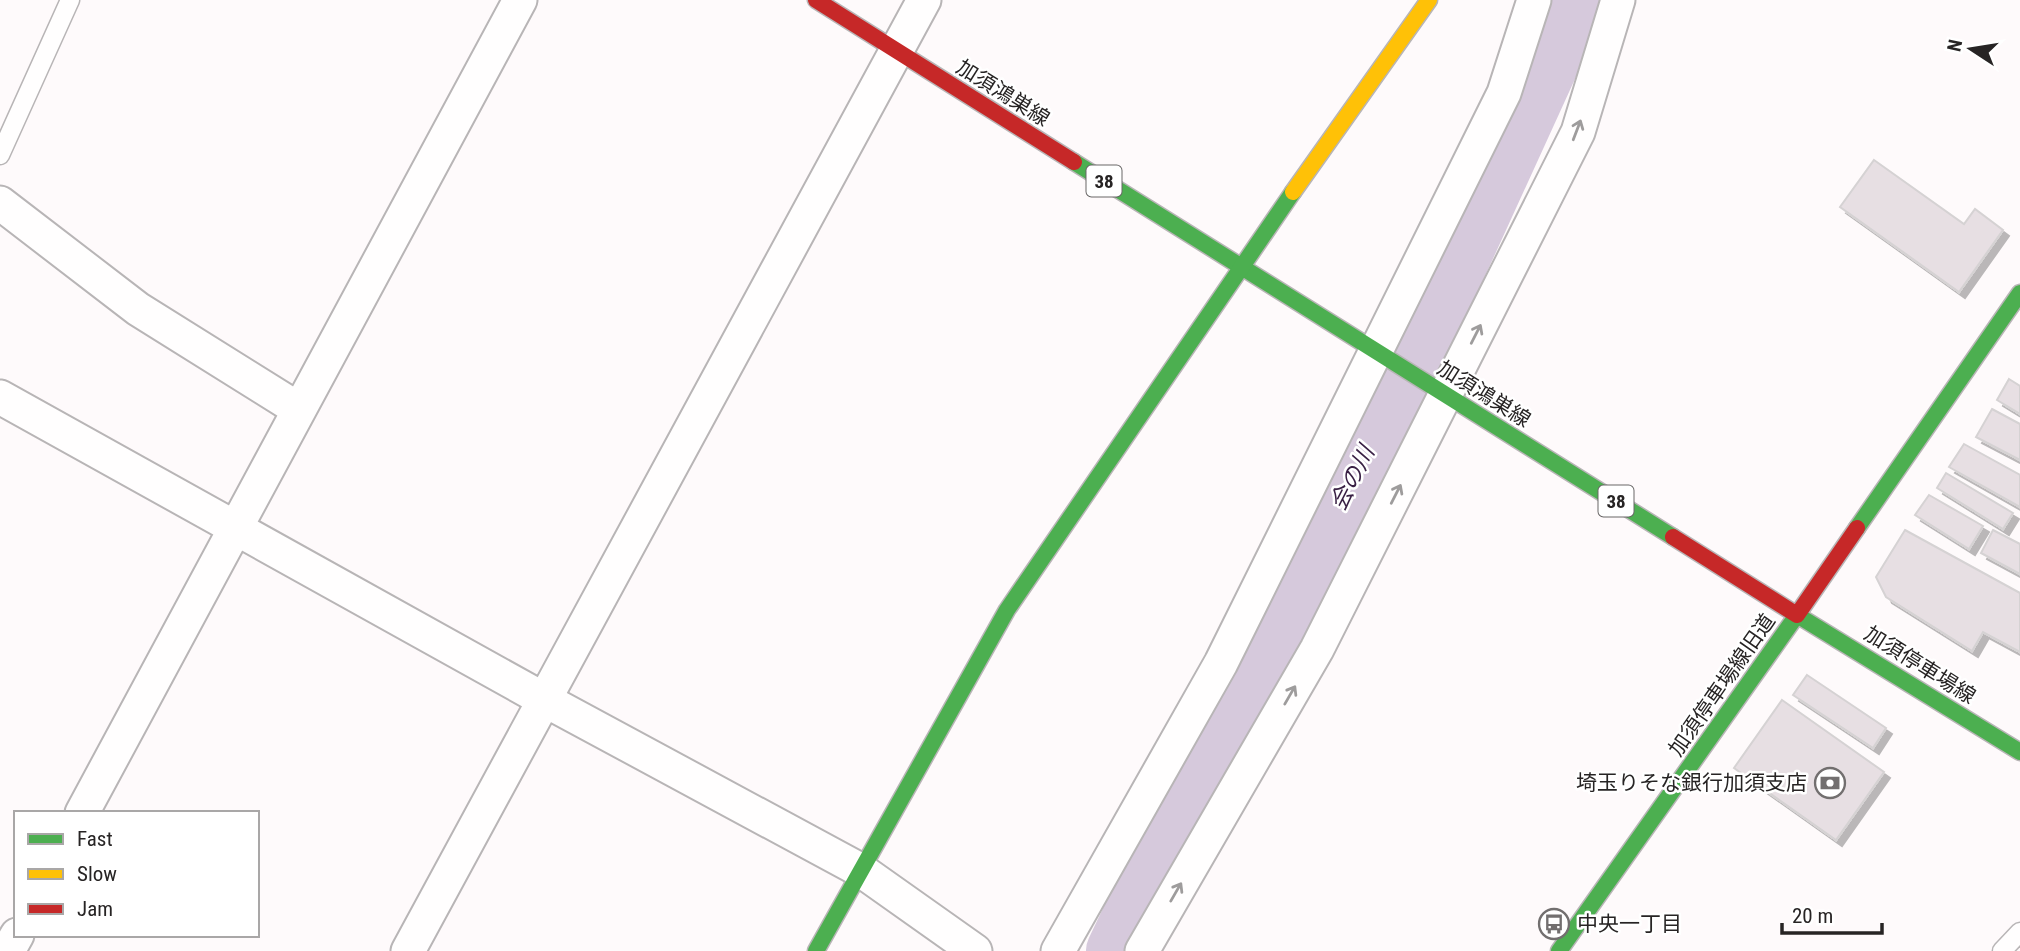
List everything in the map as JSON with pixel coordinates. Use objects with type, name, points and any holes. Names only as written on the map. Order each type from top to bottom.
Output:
[{"type":"main road","name":"加須鴻巣線","points":[[816,0],[1797,615]]},
{"type":"main road","points":[[816,951],[1007,610],[1240,267],[1429,0]]},
{"type":"main road","points":[[1797,615],[2020,293]]},
{"type":"main road","name":"加須停車場線","points":[[1797,615],[2020,752]]},
{"type":"main road","name":"加須停車場線旧道","points":[[1559,951],[1797,615]]},
{"type":"street","points":[[83,811],[233,528],[520,0]]},
{"type":"street","points":[[408,951],[542,699],[924,0]]},
{"type":"street","points":[[1058,951],[1222,663],[1385,356],[1504,93],[1534,0]]},
{"type":"street","points":[[1142,951],[1317,649],[1440,391],[1578,132],[1618,0]]},
{"type":"street","points":[[0,203],[138,309],[298,409]]},
{"type":"street","points":[[0,397],[542,699],[862,871],[975,951]]},
{"type":"lane","points":[[0,155],[70,0]]},
{"type":"lane","points":[[2003,951],[2020,932]]},
{"type":"building","points":[[1874,160],[1964,224],[1975,209],[2003,230],[1959,292],[1840,207]]},
{"type":"building","points":[[2009,379],[2020,386],[2020,414],[1997,400]]},
{"type":"building","points":[[1992,409],[2020,424],[2020,460],[1976,437]]},
{"type":"building","points":[[1964,444],[2020,475],[2020,507],[1949,467]]},
{"type":"building","points":[[1946,473],[2013,513],[2003,529],[1937,488]]},
{"type":"building","points":[[1929,495],[1983,526],[1969,549],[1915,515]]},
{"type":"building","points":[[1905,530],[2020,593],[2020,652],[1983,632],[1972,651],[1886,597],[1876,577]]},
{"type":"building","points":[[1993,530],[2020,544],[2020,574],[1981,553]]},
{"type":"building","points":[[1807,675],[1886,728],[1873,748],[1793,695]]},
{"type":"building","points":[[1782,700],[1884,772],[1836,840],[1734,768]]},
{"type":"waterway","name":"会の川","points":[[1116,951],[1203,768],[1427,331],[1578,0]]},
{"type":"traffic: fast","points":[[1074,162],[1673,537]]},
{"type":"traffic: fast","points":[[816,951],[1007,610],[1293,192]]},
{"type":"traffic: fast","points":[[1857,528],[2020,293]]},
{"type":"traffic: fast","points":[[1559,951],[1797,615],[2020,752]]},
{"type":"traffic: slow","points":[[1293,192],[1429,0]]},
{"type":"traffic: jam","points":[[816,0],[1074,162]]},
{"type":"traffic: jam","points":[[1673,537],[1797,615],[1857,528]]},
{"type":"place","name":"埼玉りそな銀行加須支店","points":[[1830,783]]},
{"type":"place","name":"中央一丁目","points":[[1554,924]]}]
